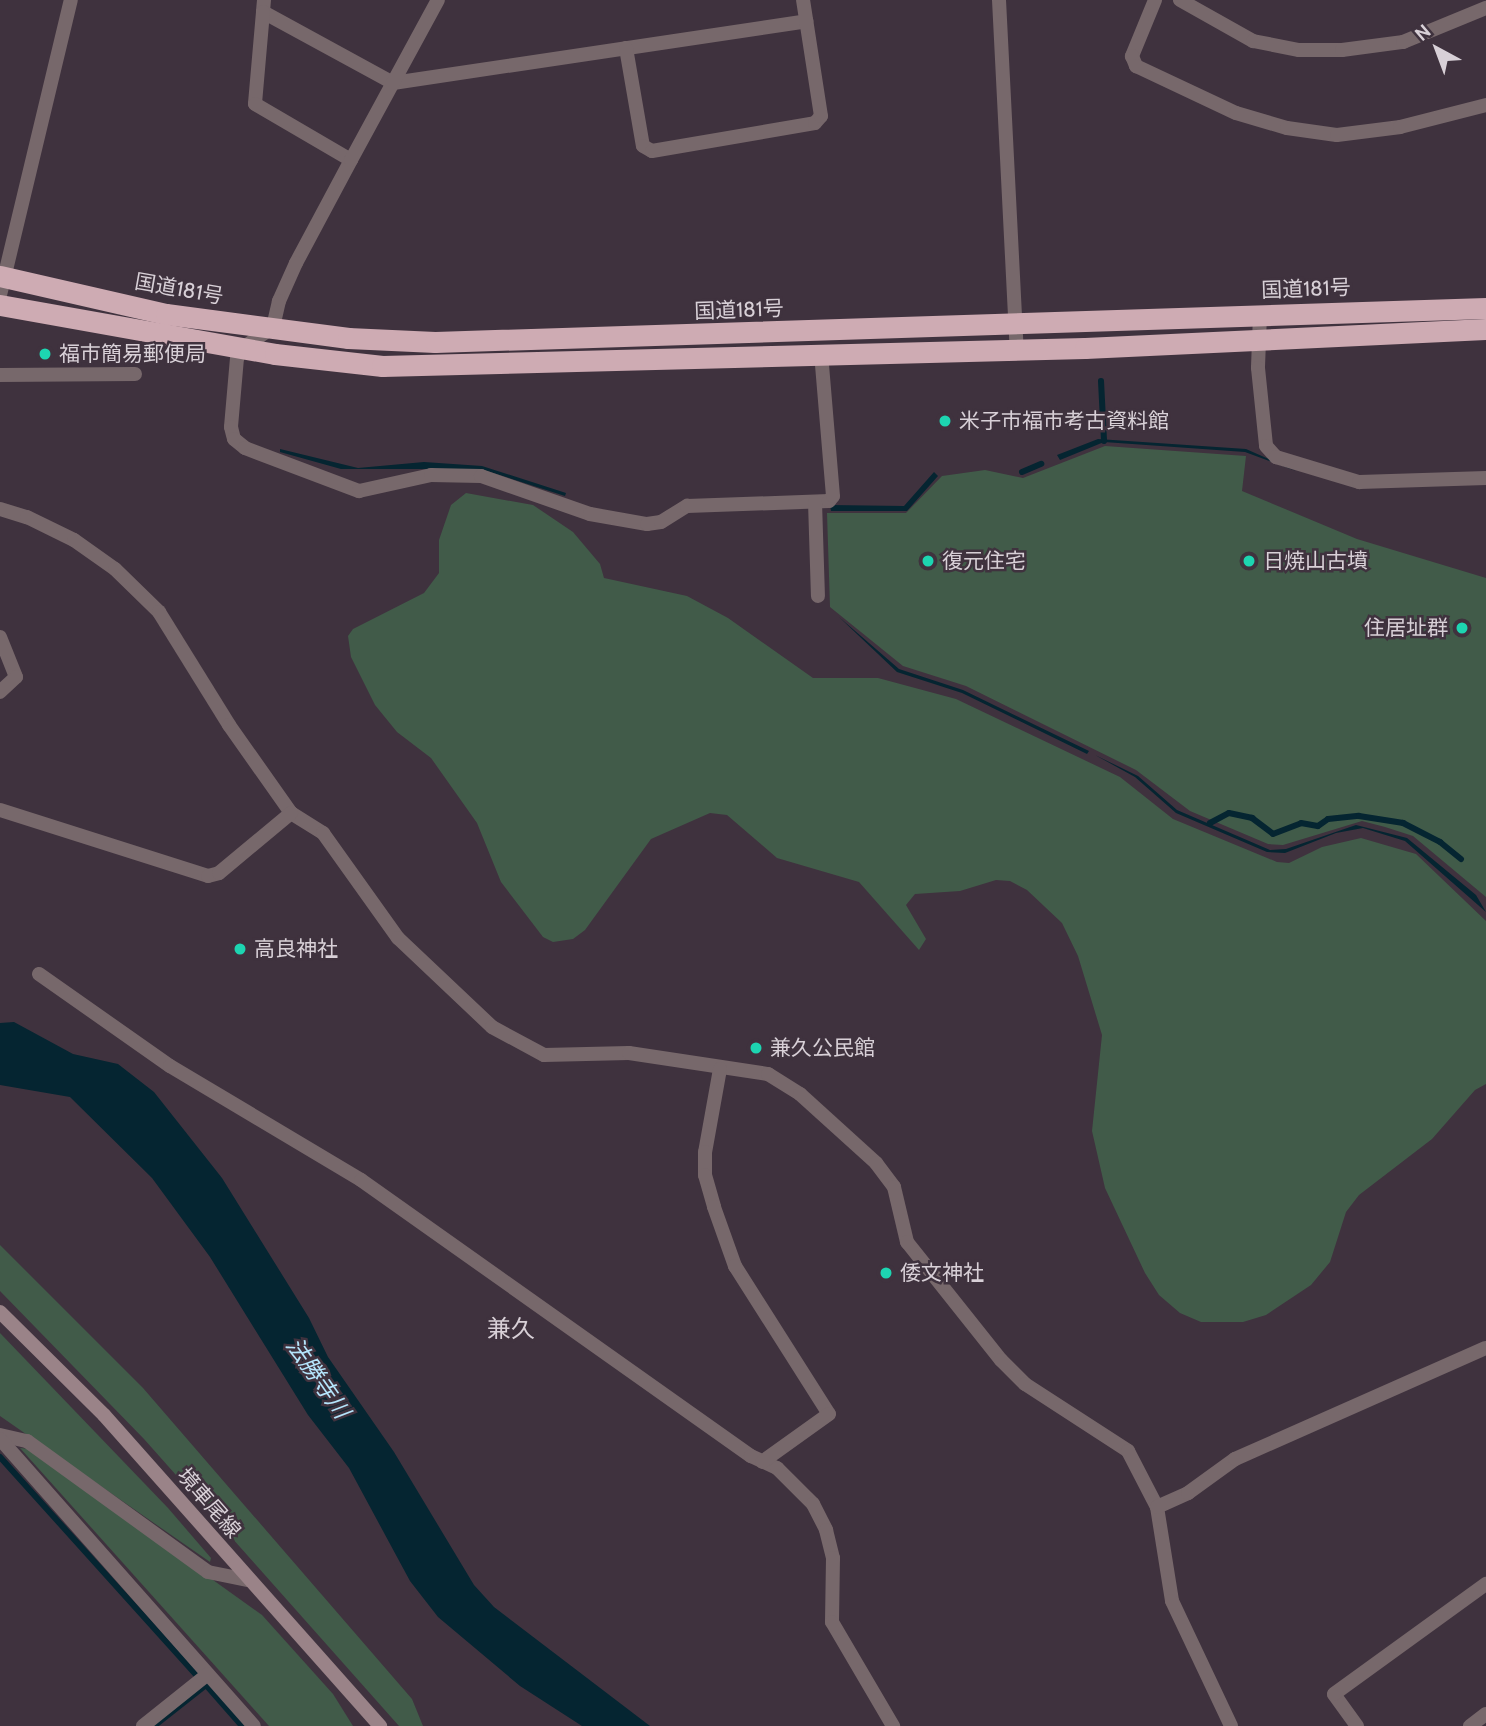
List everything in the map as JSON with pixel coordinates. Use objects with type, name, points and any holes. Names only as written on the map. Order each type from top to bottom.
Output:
[{"type":"highway","name":"国道181号","points":[[1,283],[166,314],[348,338],[435,342],[1486,308]]},
{"type":"highway","points":[[0,305],[244,347],[382,366],[1017,350],[1259,337],[1486,329]]},
{"type":"main road","name":"境車尾線","points":[[0,1312],[104,1415],[380,1726]]},
{"type":"street","points":[[1,283],[71,0]]},
{"type":"street","points":[[438,0],[296,263],[279,301],[273,327],[244,347],[234,373],[234,439],[283,464],[359,491],[431,475],[481,476],[590,514],[647,524],[661,522],[687,506],[829,501],[833,496],[821,354]]},
{"type":"street","points":[[626,48],[643,146],[652,151],[815,123],[821,116],[803,0]]},
{"type":"street","points":[[999,0],[1017,350]]},
{"type":"street","points":[[1155,0],[1132,56],[1136,66],[1236,113],[1287,128],[1337,135],[1400,127],[1486,105]]},
{"type":"street","points":[[1180,0],[1253,41],[1300,50],[1342,50],[1403,41],[1486,8]]},
{"type":"street","points":[[351,160],[255,104],[263,6],[393,83],[806,21]]},
{"type":"street","points":[[1260,315],[1266,446],[1276,457],[1359,482],[1486,478]]},
{"type":"street","points":[[0,375],[135,374]]},
{"type":"street","points":[[815,502],[818,596]]},
{"type":"street","points":[[0,509],[27,517],[74,540],[115,569],[159,612],[229,725],[291,813],[323,833],[397,938],[506,1038],[544,1055],[629,1053],[720,1069],[768,1074],[800,1094],[876,1163],[894,1187],[907,1242],[931,1277],[1025,1384],[1128,1451],[1157,1507],[1172,1601],[1231,1726]]},
{"type":"street","points":[[0,637],[16,677],[0,692]]},
{"type":"street","points":[[0,810],[208,876],[219,873],[291,813]]},
{"type":"street","points":[[39,974],[170,1066],[361,1181],[762,1462],[777,1468],[813,1504],[833,1558],[832,1622],[893,1726]]},
{"type":"street","points":[[720,1069],[705,1152],[705,1175],[714,1207],[735,1266],[829,1414],[762,1462]]},
{"type":"street","points":[[1157,1507],[1188,1493],[1235,1459],[1486,1348]]},
{"type":"street","points":[[0,1437],[27,1441],[208,1572],[248,1580]]},
{"type":"street","points":[[0,1437],[254,1726]]},
{"type":"street","points":[[1357,1726],[1334,1694],[1486,1584]]},
{"type":"street","points":[[144,1726],[208,1674]]},
{"type":"street","points":[[1470,1726],[1486,1714]]},
{"type":"green space","points":[[1105,446],[1246,456],[1242,491],[1357,539],[1486,578],[1486,897],[1413,836],[1385,827],[1362,821],[1283,845],[1268,844],[1190,811],[1136,770],[966,686],[903,666],[830,607],[827,513],[906,513],[942,476],[985,470],[1023,478]]},
{"type":"green space","points":[[466,493],[533,505],[573,532],[600,564],[604,578],[687,596],[728,618],[813,678],[878,678],[956,699],[1120,777],[1173,819],[1277,862],[1289,863],[1322,847],[1361,838],[1416,854],[1486,921],[1486,1084],[1475,1090],[1432,1139],[1359,1195],[1346,1212],[1330,1262],[1311,1285],[1266,1315],[1243,1322],[1201,1322],[1180,1313],[1159,1295],[1145,1273],[1105,1188],[1092,1131],[1102,1035],[1078,956],[1062,923],[1027,890],[1010,881],[996,880],[960,891],[915,894],[906,905],[926,939],[919,950],[859,882],[777,858],[727,815],[710,813],[651,839],[585,930],[573,939],[553,942],[543,937],[501,882],[477,823],[431,758],[397,732],[375,705],[351,657],[348,636],[353,629],[424,593],[439,573],[439,540],[451,505]]},
{"type":"green space","points":[[0,1245],[143,1388],[412,1699],[423,1726],[399,1726],[144,1439],[0,1291]]},
{"type":"green space","points":[[0,1333],[168,1508],[211,1558],[210,1562],[0,1416]]},
{"type":"green space","points":[[20,1448],[30,1449],[262,1615],[333,1694],[353,1726],[269,1726]]},
{"type":"water","points":[[1098,439],[1246,449],[1296,471],[1245,452],[1104,442],[1060,460],[1057,455]]},
{"type":"water","points":[[280,449],[358,468],[424,462],[482,466],[566,493],[565,496],[481,469],[341,469],[280,452]]},
{"type":"water","points":[[934,472],[938,476],[907,511],[831,511],[830,505],[904,506]]},
{"type":"water","points":[[839,617],[899,669],[963,690],[1089,751],[1087,754],[962,693],[897,672]]},
{"type":"water","points":[[1095,755],[1138,776],[1177,810],[1270,850],[1286,849],[1356,825],[1407,838],[1476,895],[1486,912],[1405,841],[1363,828],[1336,833],[1285,853],[1267,852],[1176,813],[1135,777]]},
{"type":"water","name":"法勝寺川","points":[[14,1022],[73,1054],[118,1064],[154,1092],[222,1178],[309,1318],[328,1357],[394,1452],[474,1585],[494,1607],[650,1726],[582,1726],[520,1686],[438,1617],[410,1581],[349,1468],[308,1415],[210,1257],[152,1178],[70,1097],[0,1085],[0,1023]]},
{"type":"waterway","points":[[1101,381],[1104,441]]},
{"type":"waterway","points":[[1022,472],[1041,464]]},
{"type":"waterway","points":[[1210,823],[1229,813],[1252,818],[1273,834],[1301,823],[1318,826],[1328,819],[1359,816],[1403,823],[1440,842],[1461,859]]},
{"type":"waterway","points":[[0,1457],[198,1677]]},
{"type":"waterway","points":[[154,1726],[206,1685],[242,1726]]},
{"type":"place","name":"福市簡易郵便局","points":[[45,354]]},
{"type":"place","name":"米子市福市考古資料館","points":[[945,421]]},
{"type":"place","name":"復元住宅","points":[[928,561]]},
{"type":"place","name":"日焼山古墳","points":[[1249,561]]},
{"type":"place","name":"住居址群","points":[[1462,628]]},
{"type":"place","name":"高良神社","points":[[240,949]]},
{"type":"place","name":"兼久公民館","points":[[756,1048]]},
{"type":"place","name":"倭文神社","points":[[886,1273]]},
{"type":"district","name":"兼久","points":[[511,1329]]}]
